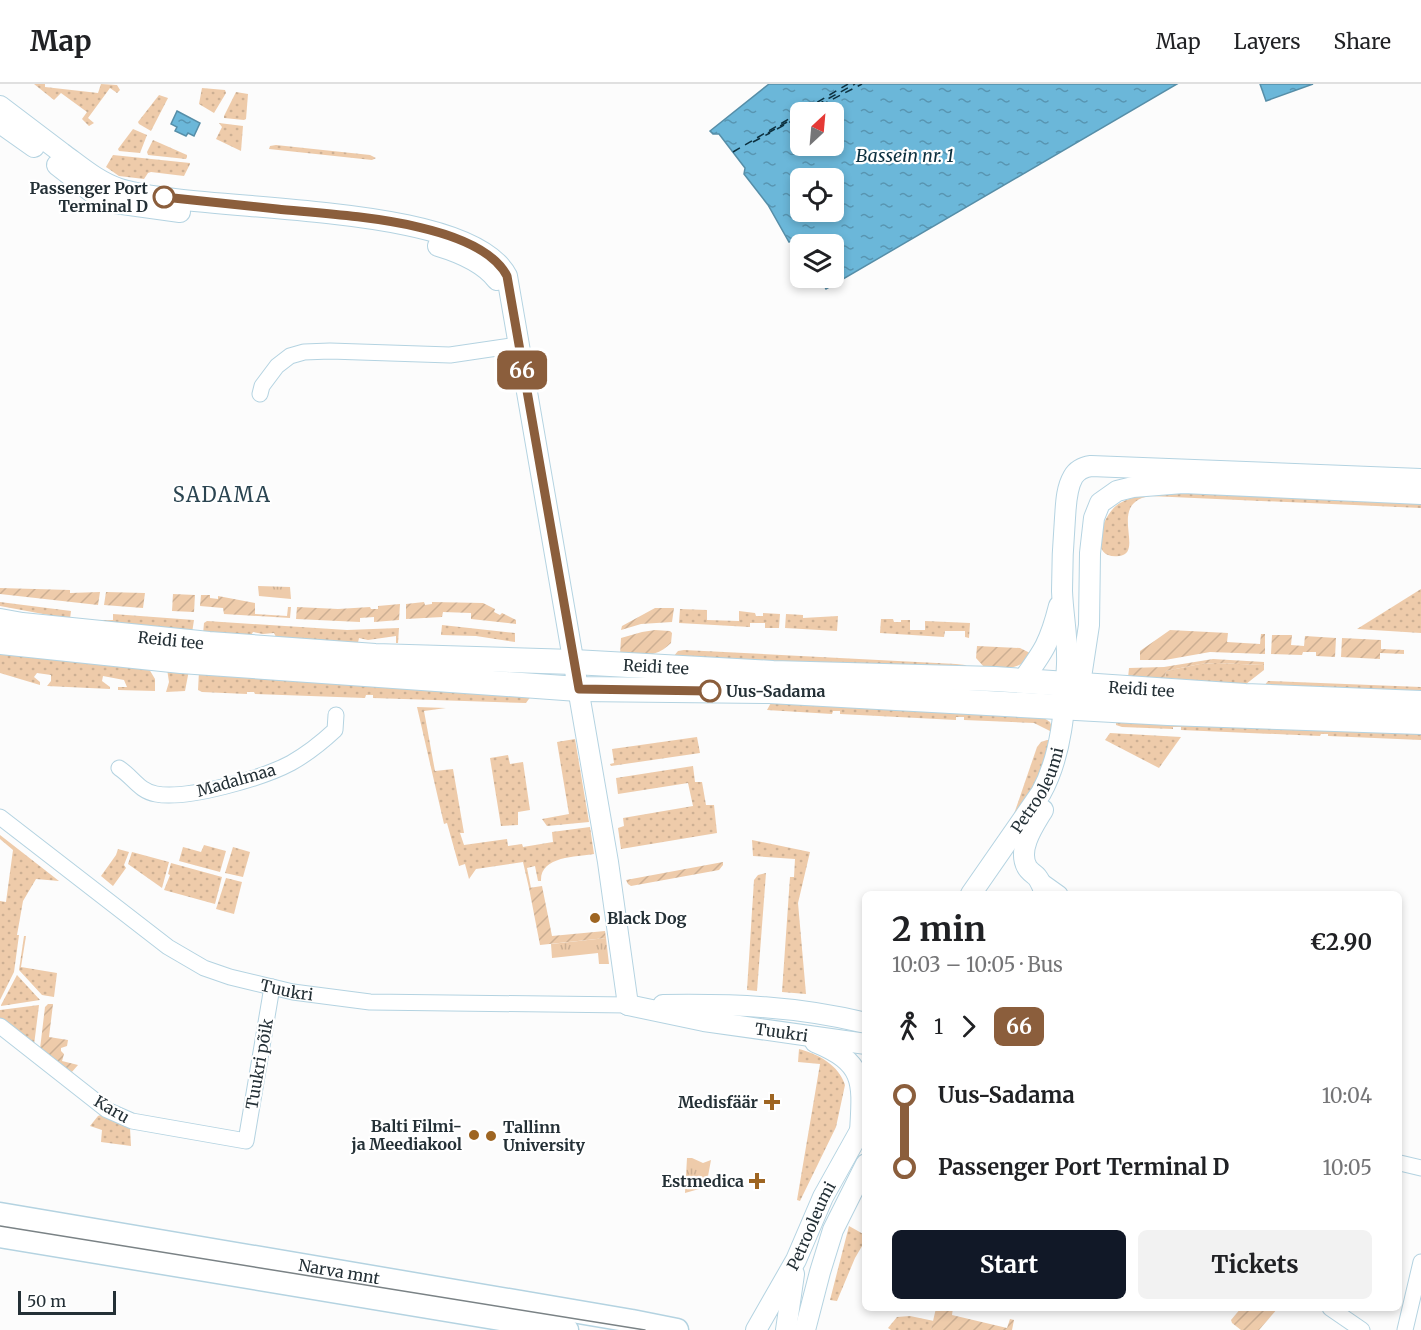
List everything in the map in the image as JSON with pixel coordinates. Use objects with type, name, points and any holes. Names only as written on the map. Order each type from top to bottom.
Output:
[{"type":"main road","name":"Reidi tee","points":[[7,624],[295,651],[375,656],[574,662],[773,673],[893,675],[1245,696],[1421,703]]},
{"type":"main road","name":"Reidi tee","points":[[0,642],[194,662],[579,689],[769,691],[1070,708],[1421,722]]},
{"type":"main road","name":"Narva mnt","points":[[0,1214],[677,1330]]},
{"type":"main road","name":"Narva mnt","points":[[0,1236],[567,1330]]},
{"type":"street","points":[[3,122],[117,188],[160,196],[374,219],[417,227],[482,250],[502,267],[507,276],[579,689],[613,892],[628,1005]]},
{"type":"street","points":[[3,122],[83,186],[115,203],[134,207],[388,233],[448,249],[486,269],[496,278],[511,303]]},
{"type":"street","points":[[354,230],[374,219]]},
{"type":"street","points":[[260,394],[262,386],[277,366],[290,356],[304,352],[450,356],[518,345]]},
{"type":"street","points":[[1073,684],[1062,591],[1063,543],[1069,487],[1077,471],[1085,467],[1421,479]]},
{"type":"street","points":[[1070,708],[1073,684],[1089,625],[1090,553],[1094,518],[1100,503],[1117,491],[1133,486],[1183,483],[1421,494]]},
{"type":"street","points":[[1022,681],[1036,663],[1052,635],[1062,591]]},
{"type":"street","name":"Petrooleumi","points":[[973,891],[1049,780],[1070,708]]},
{"type":"street","name":"Petrooleumi","points":[[1037,880],[1025,846],[1065,765],[1070,708]]},
{"type":"street","name":"Madalmaa","points":[[119,768],[129,774],[137,786],[156,794],[186,794],[244,781],[288,764],[314,749],[335,730],[336,715]]},
{"type":"street","name":"Tuukri","points":[[0,817],[168,947],[204,968],[230,977],[293,992],[370,1002],[776,1007],[862,1022]]},
{"type":"street","points":[[989,867],[1006,865],[1055,891]]},
{"type":"street","name":"Tuukri põik","points":[[246,1140],[272,987]]},
{"type":"street","name":"Tuukri","points":[[628,1005],[704,1021],[862,1043]]},
{"type":"street","name":"Karu","points":[[0,1026],[107,1110],[132,1121],[246,1140]]},
{"type":"street","points":[[793,1033],[839,1054],[850,1062],[857,1072],[862,1091]]},
{"type":"street","name":"Petrooleumi","points":[[756,1330],[796,1260],[823,1197],[862,1128]]},
{"type":"street","points":[[1402,1163],[1421,1168]]},
{"type":"street","name":"Petrooleumi","points":[[805,1330],[833,1230],[862,1172]]},
{"type":"street","points":[[786,1330],[796,1260]]},
{"type":"street","points":[[1405,1330],[1421,1262]]},
{"type":"street","points":[[813,1305],[821,1330]]},
{"type":"street","points":[[1334,1311],[1362,1330]]},
{"type":"green space","points":[[34,84],[98,93],[101,84],[117,85],[120,90],[117,93],[110,88],[88,118],[94,123],[89,126],[82,119],[87,112],[61,93],[54,100]]},
{"type":"green space","points":[[202,88],[225,90],[226,93],[214,113],[199,104]]},
{"type":"green space","points":[[236,92],[248,94],[246,119],[244,120],[224,118]]},
{"type":"green space","points":[[159,95],[168,98],[151,131],[138,122]]},
{"type":"green space","points":[[219,123],[243,126],[241,151],[216,139],[222,127]]},
{"type":"green space","points":[[133,129],[147,135],[140,153],[119,151],[118,149]]},
{"type":"green space","points":[[153,140],[187,155],[186,159],[148,155],[147,152]]},
{"type":"green space","points":[[270,146],[370,155],[376,158],[372,160],[269,149]]},
{"type":"green space","points":[[113,155],[190,164],[184,176],[151,172],[144,179],[119,176],[106,167]]},
{"type":"green space","points":[[1174,492],[1421,503],[1421,508],[1150,496],[1137,500],[1130,508],[1129,546],[1126,553],[1119,556],[1109,555],[1103,551],[1100,535],[1113,508],[1133,498]]},
{"type":"green space","points":[[258,586],[290,587],[291,599],[259,596]]},
{"type":"green space","points":[[0,588],[70,590],[70,593],[100,592],[98,605],[0,594]]},
{"type":"green space","points":[[1421,589],[1421,633],[1357,629]]},
{"type":"green space","points":[[106,592],[145,593],[143,608],[104,605]]},
{"type":"green space","points":[[173,594],[195,595],[194,612],[172,611]]},
{"type":"green space","points":[[201,595],[255,603],[255,614],[287,616],[288,607],[291,607],[290,618],[224,614],[223,608],[200,606]]},
{"type":"green space","points":[[0,602],[71,611],[70,619],[0,606]]},
{"type":"green space","points":[[424,602],[425,605],[432,604],[432,602],[483,603],[495,609],[494,612],[516,620],[516,624],[471,619],[471,613],[443,612],[442,617],[406,619],[406,604]]},
{"type":"green space","points":[[400,604],[399,620],[374,622],[374,617],[360,618],[360,622],[296,619],[297,607],[338,609],[370,607],[378,609],[378,606]]},
{"type":"green space","points":[[655,608],[674,608],[672,622],[641,624],[621,630],[622,626]]},
{"type":"green space","points":[[680,609],[707,610],[707,620],[739,621],[739,611],[755,613],[756,616],[763,616],[763,613],[780,614],[779,628],[765,628],[765,623],[750,623],[750,627],[679,623]]},
{"type":"green space","points":[[113,614],[194,620],[192,633],[93,623],[93,620],[113,620]]},
{"type":"green space","points":[[786,614],[803,615],[803,618],[838,616],[837,631],[785,628]]},
{"type":"green space","points":[[881,619],[893,619],[894,622],[910,620],[910,630],[925,630],[925,621],[970,623],[969,638],[965,637],[965,631],[945,631],[944,637],[880,633]]},
{"type":"green space","points":[[207,621],[347,630],[399,628],[398,643],[396,643],[396,636],[368,640],[359,638],[357,647],[278,641],[274,633],[253,632],[249,639],[203,634],[204,623]]},
{"type":"green space","points":[[442,625],[515,633],[515,642],[476,636],[441,635]]},
{"type":"green space","points":[[655,630],[670,631],[672,633],[671,643],[654,654],[620,655],[621,638]]},
{"type":"green space","points":[[1170,630],[1228,633],[1227,642],[1260,644],[1261,634],[1265,634],[1265,654],[1210,652],[1165,660],[1140,660],[1140,651]]},
{"type":"green space","points":[[1272,635],[1292,635],[1291,645],[1304,646],[1305,636],[1336,638],[1335,657],[1316,656],[1316,652],[1303,652],[1302,655],[1271,654]]},
{"type":"green space","points":[[1342,638],[1381,640],[1381,649],[1404,650],[1404,654],[1380,653],[1380,659],[1341,657]]},
{"type":"green space","points":[[977,646],[1020,648],[1032,654],[1021,664],[1010,668],[984,667],[976,658]]},
{"type":"green space","points":[[0,650],[149,669],[155,679],[155,691],[118,690],[118,687],[127,687],[124,680],[103,676],[102,681],[110,689],[47,686],[51,681],[51,675],[37,673],[34,677],[40,685],[0,673]]},
{"type":"green space","points":[[678,651],[956,664],[969,668],[673,657]]},
{"type":"green space","points":[[1213,659],[1264,662],[1264,665],[1200,664],[1166,671],[1165,678],[1128,678],[1129,668],[1164,667]]},
{"type":"green space","points":[[1216,663],[1264,665],[1264,670],[1246,684],[1165,678],[1166,671]]},
{"type":"green space","points":[[167,669],[189,670],[185,691],[166,692],[169,682]]},
{"type":"green space","points":[[199,671],[462,693],[531,696],[526,703],[373,698],[373,695],[366,695],[365,698],[255,694],[254,692],[247,692],[247,694],[202,692],[198,690]]},
{"type":"green space","points":[[1268,681],[1421,687],[1421,694],[1264,686]]},
{"type":"green space","points":[[772,701],[1044,718],[1050,722],[1054,733],[1034,723],[964,720],[964,717],[956,717],[956,720],[840,714],[840,711],[833,711],[832,714],[767,710]]},
{"type":"green space","points":[[417,707],[446,708],[424,711],[435,771],[453,769],[464,833],[460,833],[464,845],[507,839],[508,846],[522,844],[523,847],[553,842],[552,832],[590,827],[594,854],[569,857],[553,862],[542,873],[541,881],[538,881],[535,866],[527,868],[531,888],[529,888],[523,862],[476,869],[469,879],[465,864],[459,866],[447,823],[444,824]]},
{"type":"green space","points":[[1116,720],[1421,731],[1421,740],[1328,736],[1328,734],[1320,736],[1181,730],[1181,727],[1173,727],[1173,729],[1122,727],[1116,725]]},
{"type":"green space","points":[[1110,733],[1181,737],[1159,768],[1105,740]]},
{"type":"green space","points":[[697,737],[700,753],[611,766],[610,764],[614,763],[612,749]]},
{"type":"green space","points":[[575,739],[589,822],[547,826],[542,819],[569,814],[557,742]]},
{"type":"green space","points":[[1051,740],[1050,763],[1016,816],[1014,814],[1037,747],[1041,742]]},
{"type":"green space","points":[[508,755],[510,764],[523,762],[530,810],[518,812],[518,825],[501,826],[490,758]]},
{"type":"green space","points":[[693,766],[695,782],[702,782],[706,805],[714,805],[717,833],[621,849],[618,828],[624,826],[623,818],[693,806],[688,783],[618,794],[616,778]]},
{"type":"green space","points":[[0,835],[59,881],[36,879],[23,901],[14,972],[0,1000],[0,901],[6,902],[13,850],[0,839]]},
{"type":"green space","points":[[752,840],[810,852],[798,903],[806,994],[782,992],[790,877],[794,877],[795,859],[753,856]]},
{"type":"green space","points":[[204,845],[226,851],[220,872],[179,861],[183,847],[201,852]]},
{"type":"green space","points":[[233,847],[250,852],[243,877],[225,873]]},
{"type":"green space","points":[[118,849],[129,852],[124,865],[126,868],[113,886],[101,876]]},
{"type":"green space","points":[[132,852],[169,862],[162,888],[128,864]]},
{"type":"green space","points":[[723,862],[719,870],[631,886],[626,880]]},
{"type":"green space","points":[[171,863],[222,877],[215,904],[164,890],[170,875],[168,874]]},
{"type":"green space","points":[[766,873],[757,991],[747,990],[754,880],[758,875]]},
{"type":"green space","points":[[226,878],[242,882],[234,914],[216,909]]},
{"type":"green space","points":[[542,886],[552,936],[605,931],[606,938],[540,945],[529,888]]},
{"type":"green space","points":[[24,936],[26,936],[21,967],[57,973],[54,997],[42,995],[19,970]]},
{"type":"green space","points":[[606,938],[609,964],[599,964],[598,953],[552,958],[551,944]]},
{"type":"green space","points":[[17,975],[40,1000],[1,1006],[1,1005]]},
{"type":"green space","points":[[53,1004],[49,1037],[68,1040],[67,1046],[61,1048],[61,1051],[64,1054],[62,1061],[78,1065],[71,1073],[40,1049],[45,1007]]},
{"type":"green space","points":[[39,1005],[34,1045],[0,1018],[0,1010]]},
{"type":"green space","points":[[799,1049],[827,1061],[838,1072],[845,1085],[836,1127],[800,1201],[797,1200],[820,1064],[798,1062]]},
{"type":"green space","points":[[103,1114],[130,1128],[131,1146],[101,1142],[102,1130],[90,1126],[98,1116]]},
{"type":"green space","points":[[687,1158],[703,1163],[711,1160],[706,1187],[685,1193]]},
{"type":"green space","points":[[849,1226],[862,1233],[862,1246],[837,1301],[830,1300]]},
{"type":"green space","points":[[935,1311],[953,1311],[952,1315],[1007,1328],[1010,1319],[1014,1320],[1012,1330],[931,1330]]},
{"type":"green space","points":[[1238,1311],[1275,1311],[1259,1330],[1241,1330],[1231,1320]]},
{"type":"green space","points":[[910,1316],[934,1321],[931,1330],[891,1330],[888,1328],[897,1317]]},
{"type":"water","name":"Bassein nr. 1","points":[[769,84],[1177,84],[844,278],[844,234],[790,234],[789,242],[768,205],[744,174],[745,168],[719,134],[713,134],[710,131]]},
{"type":"water","points":[[1260,84],[1313,84],[1266,101]]},
{"type":"water","points":[[177,111],[200,123],[194,136],[188,133],[186,136],[175,131],[177,127],[171,124]]},
{"type":"ferry route","points":[[733,152],[848,84]]},
{"type":"ferry route","points":[[822,102],[855,84]]},
{"type":"ferry route","points":[[827,102],[862,84]]},
{"type":"ferry route","points":[[768,133],[790,120]]},
{"type":"ferry route","points":[[777,129],[790,122]]},
{"type":"ferry route","points":[[753,142],[770,133]]},
{"type":"tram line","points":[[0,1226],[645,1330]]},
{"type":"bus line","name":"66","points":[[164,197],[389,221],[417,227],[472,245],[495,259],[507,276],[579,689],[710,691]]},
{"type":"place","name":"Passenger Port Terminal D","points":[[164,197]]},
{"type":"place","name":"Uus-Sadama","points":[[710,691]]},
{"type":"place","name":"Black Dog","points":[[595,918]]},
{"type":"place","name":"Medisfäär","points":[[772,1102]]},
{"type":"place","name":"Balti Filmi- ja Meediakool","points":[[474,1135]]},
{"type":"place","name":"Tallinn University","points":[[491,1136]]},
{"type":"place","name":"Estmedica","points":[[757,1181]]},
{"type":"district","name":"SADAMA","points":[[222,495]]}]
